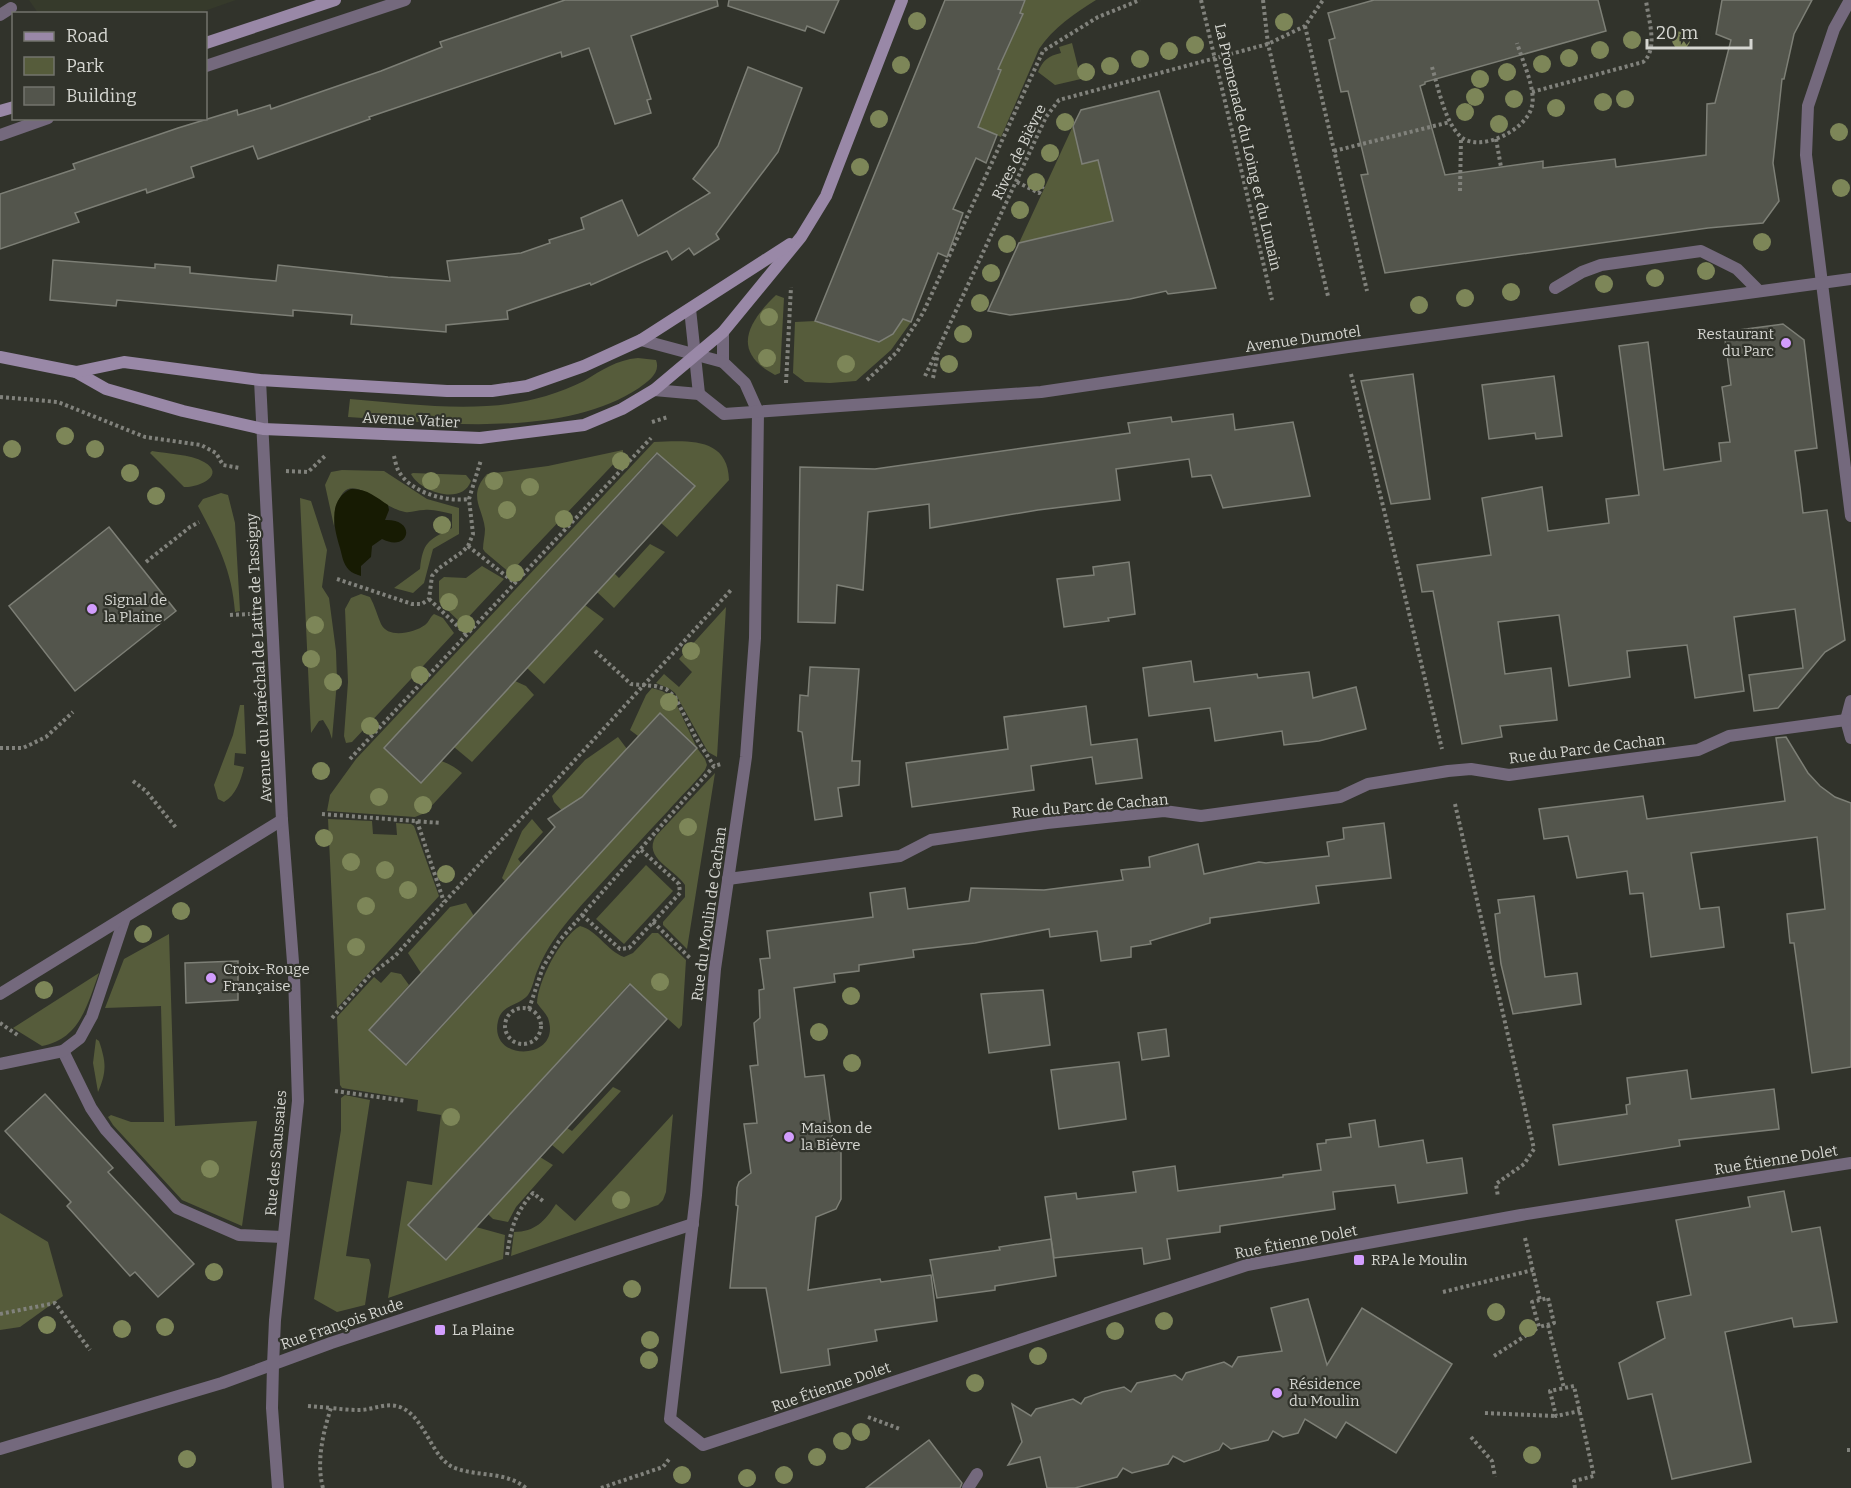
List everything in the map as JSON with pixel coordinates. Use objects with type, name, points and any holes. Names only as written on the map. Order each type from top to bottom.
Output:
[{"type":"main road","points":[[207,43],[335,0]]},
{"type":"main road","points":[[723,332],[801,237],[826,196],[902,0]]},
{"type":"main road","points":[[641,340],[801,237]]},
{"type":"main road","name":"Avenue Vatier","points":[[0,357],[76,372],[106,389],[183,411],[263,429],[480,438],[584,425],[622,409],[654,390],[723,332]]},
{"type":"main road","name":"Avenue Vatier","points":[[76,372],[124,362],[260,380],[447,391],[492,391],[527,386],[572,370],[641,340]]},
{"type":"street","points":[[207,66],[405,0]]},
{"type":"street","points":[[1850,0],[1834,29],[1808,106],[1806,155],[1851,516]]},
{"type":"street","points":[[0,15],[11,8]]},
{"type":"street","points":[[0,135],[42,120]]},
{"type":"street","points":[[1555,288],[1582,272],[1600,265],[1701,251],[1737,269],[1759,291]]},
{"type":"street","name":"Avenue Dumotel","points":[[699,394],[724,414],[1041,392],[1348,347],[1851,279]]},
{"type":"street","points":[[654,390],[699,394],[690,309]]},
{"type":"street","points":[[723,332],[723,362]]},
{"type":"street","points":[[641,340],[723,362],[745,383],[758,412]]},
{"type":"street","name":"Avenue du Maréchal de Lattre de Tassigny","points":[[0,994],[282,820],[260,380]]},
{"type":"street","name":"Rue du Moulin de Cachan","points":[[670,1419],[693,1224],[715,969],[746,757],[755,638],[758,412]]},
{"type":"street","points":[[1851,701],[1846,720],[1851,738]]},
{"type":"street","name":"Rue du Parc de Cachan","points":[[728,879],[900,856],[931,840],[1047,823],[1164,811],[1201,816],[1340,797],[1368,784],[1448,771],[1471,769],[1509,776],[1698,750],[1729,736],[1846,720]]},
{"type":"street","name":"Rue des Saussaies","points":[[278,1488],[272,1408],[275,1320],[298,1101],[294,975],[282,820]]},
{"type":"street","points":[[0,1064],[63,1051],[80,1038],[92,1016],[125,917]]},
{"type":"street","points":[[63,1051],[91,1108],[106,1130],[177,1208],[239,1235],[283,1237]]},
{"type":"street","name":"Rue Étienne Dolet","points":[[670,1419],[703,1445],[1246,1265],[1521,1215],[1851,1163]]},
{"type":"street","name":"Rue François Rude","points":[[0,1449],[222,1383],[323,1346],[693,1224]]},
{"type":"street","points":[[968,1488],[977,1474]]},
{"type":"path","points":[[862,385],[897,352],[923,314],[1043,51],[1098,17],[1140,0]]},
{"type":"path","name":"La Promenade du Loing et du Lunain","points":[[1201,0],[1272,300]]},
{"type":"path","points":[[1263,0],[1268,44],[1328,296]]},
{"type":"path","name":"Rives de Bièvre","points":[[932,382],[940,345],[1046,117],[1061,98],[1268,44],[1305,26],[1323,0]]},
{"type":"path","points":[[1533,92],[1643,62],[1650,57],[1652,46],[1646,0]]},
{"type":"path","points":[[1305,26],[1367,291]]},
{"type":"path","points":[[1432,67],[1450,122],[1461,137],[1474,141],[1496,139],[1509,134],[1523,122],[1532,107],[1533,92],[1517,43]]},
{"type":"path","points":[[1334,152],[1450,122]]},
{"type":"path","points":[[1460,191],[1461,137]]},
{"type":"path","points":[[1496,139],[1501,167]]},
{"type":"path","points":[[1017,182],[1040,193],[1042,186],[1045,187]]},
{"type":"path","points":[[786,383],[791,277]]},
{"type":"path","points":[[921,384],[940,345]]},
{"type":"path","points":[[1351,374],[1444,757]]},
{"type":"path","points":[[0,398],[58,402],[146,437],[201,445],[216,453],[223,465],[228,468]]},
{"type":"path","points":[[350,759],[651,438]]},
{"type":"path","points":[[393,454],[398,471],[420,490],[444,499],[469,499]]},
{"type":"path","points":[[337,579],[412,604],[422,604],[429,599],[432,576],[438,568],[468,546],[473,534],[469,499],[482,456]]},
{"type":"path","points":[[146,562],[199,522]]},
{"type":"path","points":[[468,546],[515,583]]},
{"type":"path","points":[[332,1018],[370,975],[395,956],[732,589]]},
{"type":"path","points":[[429,599],[467,635]]},
{"type":"path","points":[[595,651],[631,684],[644,684],[666,690],[675,697],[696,738],[714,766]]},
{"type":"path","points":[[0,748],[23,748],[46,737],[73,712]]},
{"type":"path","points":[[529,1009],[538,978],[549,955],[714,766],[721,764]]},
{"type":"path","points":[[133,781],[146,792],[177,830]]},
{"type":"path","points":[[1455,804],[1534,1149],[1524,1164],[1496,1184],[1498,1199]]},
{"type":"path","points":[[321,814],[441,823]]},
{"type":"path","points":[[417,821],[444,902]]},
{"type":"path","points":[[582,915],[620,949],[629,948],[680,894],[679,884],[640,849]]},
{"type":"path","points":[[653,922],[691,959]]},
{"type":"path","points":[[529,1009],[539,1016],[540,1033],[533,1042],[521,1045],[507,1036],[506,1020],[513,1010],[529,1009]]},
{"type":"path","points":[[335,1091],[406,1101]]},
{"type":"path","points":[[507,1255],[515,1217],[521,1206],[533,1192],[543,1201]]},
{"type":"path","points":[[1524,1234],[1540,1300]]},
{"type":"path","points":[[1443,1292],[1533,1270]]},
{"type":"path","points":[[1494,1356],[1539,1327],[1554,1323],[1548,1298],[1533,1302],[1539,1327]]},
{"type":"path","points":[[0,1314],[55,1303],[90,1350]]},
{"type":"path","points":[[1548,1325],[1564,1388]]},
{"type":"path","points":[[1556,1416],[1550,1391],[1574,1386],[1594,1476],[1574,1481],[1575,1488]]},
{"type":"path","points":[[308,1406],[361,1410],[389,1405],[399,1406],[413,1415],[443,1460],[452,1468],[504,1476],[526,1488]]},
{"type":"path","points":[[323,1488],[320,1480],[320,1460],[331,1408]]},
{"type":"path","points":[[1485,1413],[1556,1416],[1580,1411]]},
{"type":"path","points":[[866,1416],[900,1429]]},
{"type":"path","points":[[1471,1437],[1492,1461],[1495,1477]]},
{"type":"path","points":[[601,1488],[663,1467],[670,1458]]},
{"type":"shaded area","points":[[29,0],[236,0],[202,12],[37,12]]},
{"type":"shaded area","points":[[351,489],[366,492],[388,505],[389,510],[385,520],[395,521],[406,529],[404,539],[398,542],[382,539],[372,546],[371,557],[361,566],[361,576],[350,571],[345,565],[334,515],[338,500]]},
{"type":"green space","points":[[1025,0],[1096,0],[1058,28],[1039,49],[1001,137],[978,127],[998,69],[1023,15],[1020,13]]},
{"type":"green space","points":[[1072,43],[1081,79],[1055,85],[1038,72],[1046,59],[1061,53],[1059,47]]},
{"type":"green space","points":[[1073,126],[1082,164],[1098,160],[1106,191],[1123,226],[1099,224],[1019,243]]},
{"type":"green space","points":[[776,295],[784,298],[780,373],[775,375],[761,366],[753,357],[748,337],[757,316]]},
{"type":"green space","points":[[903,319],[911,322],[891,350],[856,381],[805,382],[793,373],[795,322],[815,321],[871,339],[874,332],[887,337],[893,334]]},
{"type":"green space","points":[[638,358],[656,360],[657,369],[650,379],[639,388],[608,404],[574,415],[498,424],[459,424],[348,417],[350,399],[473,407],[522,402],[561,391],[616,363]]},
{"type":"green space","points":[[654,442],[692,442],[713,448],[721,455],[727,466],[729,480],[677,537],[661,523],[695,486],[656,453],[384,748],[435,758],[462,773],[425,813],[415,817],[327,811],[330,795],[356,759]]},
{"type":"green space","points":[[623,450],[623,454],[510,573],[485,552],[483,549],[484,522],[477,496],[481,482],[487,474],[548,466]]},
{"type":"green space","points":[[152,451],[198,459],[210,467],[213,472],[203,483],[184,487],[150,453]]},
{"type":"green space","points":[[384,471],[427,499],[459,508],[459,534],[433,549],[424,583],[413,593],[394,588],[420,569],[423,553],[428,543],[452,528],[452,514],[431,510],[405,512],[360,490],[351,488],[343,493],[338,504],[334,526],[325,485],[331,472]]},
{"type":"green space","points":[[411,474],[466,475],[471,481],[466,489],[459,493],[441,494],[423,486]]},
{"type":"green space","points":[[221,493],[228,495],[235,523],[240,611],[235,612],[227,569],[198,506],[203,499]]},
{"type":"green space","points":[[300,498],[311,501],[327,550],[322,587],[329,598],[336,651],[337,681],[332,739],[323,720],[319,721],[311,733]]},
{"type":"green space","points":[[650,544],[665,552],[614,608],[597,592],[614,573],[619,578]]},
{"type":"green space","points":[[482,566],[504,579],[462,624],[439,602],[439,581],[444,577],[466,578]]},
{"type":"green space","points":[[361,594],[370,597],[381,624],[389,632],[402,633],[414,630],[425,625],[434,614],[443,618],[454,633],[352,742],[346,743],[344,736],[348,682],[345,609],[351,598]]},
{"type":"green space","points":[[585,605],[604,619],[544,684],[527,668]]},
{"type":"green space","points":[[726,607],[717,757],[708,752],[675,693],[656,683],[664,674],[679,687],[692,672],[679,659]]},
{"type":"green space","points":[[515,681],[526,686],[534,695],[472,762],[454,747]]},
{"type":"green space","points":[[652,688],[673,697],[697,748],[660,713],[638,736],[630,730],[646,695]]},
{"type":"green space","points":[[240,705],[244,705],[246,754],[235,753],[234,765],[244,767],[235,791],[224,802],[218,799],[214,785],[233,735]]},
{"type":"green space","points":[[618,737],[627,749],[566,815],[554,802],[552,796],[585,760]]},
{"type":"green space","points":[[697,748],[705,759],[707,765],[705,770],[564,926],[543,958],[528,995],[500,1015],[498,1035],[504,1044],[513,1050],[536,1049],[545,1043],[550,1032],[548,1018],[537,1003],[541,983],[558,950],[572,932],[580,926],[592,932],[612,950],[624,957],[633,953],[652,933],[658,933],[686,960],[682,1025],[679,1029],[629,984],[408,1225],[446,1260],[476,1227],[505,1235],[503,1259],[388,1298],[407,1181],[432,1185],[441,1115],[417,1111],[418,1100],[342,1088],[337,1017],[374,977],[381,983],[391,972],[401,974],[409,985],[369,1030],[407,1065]]},
{"type":"green space","points":[[715,773],[687,949],[663,925],[663,922],[685,897],[685,885],[656,857],[653,844],[656,836]]},
{"type":"green space","points":[[328,819],[372,821],[373,834],[397,835],[396,823],[414,826],[439,896],[337,1008]]},
{"type":"green space","points":[[532,819],[543,832],[518,859],[521,863],[505,881],[502,878],[522,831]]},
{"type":"green space","points":[[646,865],[673,891],[624,944],[596,919]]},
{"type":"green space","points":[[466,903],[474,916],[421,973],[408,953],[450,907]]},
{"type":"green space","points":[[169,934],[175,1126],[257,1121],[242,1226],[182,1200],[108,1117],[111,1115],[131,1122],[164,1122],[161,1006],[105,1008],[124,959]]},
{"type":"green space","points":[[99,973],[86,1008],[74,1028],[65,1036],[42,1046],[13,1028]]},
{"type":"green space","points":[[96,1039],[99,1041],[104,1061],[103,1078],[98,1092],[93,1063]]},
{"type":"green space","points":[[613,1087],[621,1091],[563,1154],[552,1145],[567,1128],[572,1131]]},
{"type":"green space","points":[[345,1095],[370,1100],[346,1256],[369,1259],[371,1265],[365,1305],[337,1312],[314,1299],[341,1130],[341,1098]]},
{"type":"green space","points":[[673,1114],[666,1192],[658,1205],[511,1256],[514,1232],[534,1228],[548,1216],[556,1204],[575,1221]]},
{"type":"green space","points":[[540,1157],[553,1165],[516,1207],[508,1222],[493,1219],[488,1214]]},
{"type":"green space","points":[[0,1213],[48,1242],[63,1296],[20,1327],[0,1330]]},
{"type":"building","points":[[565,0],[717,0],[718,6],[631,36],[651,99],[647,100],[651,113],[615,124],[589,48],[562,57],[561,52],[369,117],[370,119],[258,159],[253,146],[191,167],[194,177],[147,193],[146,189],[75,213],[79,222],[0,249],[0,194],[75,169],[73,164],[178,128],[237,110],[238,115],[270,105],[271,109],[381,71],[442,47],[440,42]]},
{"type":"building","points":[[729,0],[839,0],[824,33],[807,26],[805,31],[728,6]]},
{"type":"building","points":[[945,0],[1025,0],[1020,13],[1023,14],[998,69],[1001,70],[978,127],[997,135],[986,163],[976,158],[953,209],[963,213],[947,257],[938,253],[911,322],[903,319],[893,334],[879,342],[815,321]]},
{"type":"building","points":[[1374,0],[1598,0],[1606,31],[1425,82],[1420,86],[1445,175],[1543,161],[1543,168],[1615,159],[1616,167],[1706,155],[1707,104],[1715,103],[1731,40],[1716,34],[1722,0],[1812,0],[1794,34],[1784,79],[1782,79],[1773,163],[1779,201],[1763,223],[1708,228],[1385,273],[1361,175],[1368,174],[1348,91],[1341,92],[1329,40],[1335,38],[1328,13]]},
{"type":"building","points":[[748,67],[802,88],[778,152],[716,234],[719,239],[694,255],[689,248],[672,260],[667,251],[591,285],[590,283],[507,311],[508,319],[446,325],[446,332],[351,324],[352,315],[293,310],[293,316],[117,300],[116,306],[50,300],[53,260],[155,268],[155,264],[190,267],[190,273],[276,281],[278,265],[450,281],[447,261],[521,253],[550,243],[549,240],[584,229],[581,218],[622,200],[638,236],[710,193],[693,179],[718,146]]},
{"type":"building","points":[[1159,91],[1216,288],[1168,294],[1166,291],[1130,299],[1010,315],[988,311],[1019,243],[1113,221],[1098,160],[1082,164],[1073,126],[1081,110]]},
{"type":"building","points":[[1783,324],[1804,340],[1817,448],[1795,451],[1803,513],[1827,510],[1845,640],[1825,652],[1778,708],[1754,711],[1749,675],[1803,668],[1795,609],[1734,617],[1744,691],[1695,698],[1687,645],[1627,651],[1630,677],[1569,686],[1559,615],[1498,622],[1505,674],[1551,668],[1557,720],[1500,726],[1502,737],[1462,744],[1433,591],[1422,592],[1417,565],[1491,555],[1482,498],[1542,487],[1548,531],[1609,523],[1606,499],[1639,495],[1619,346],[1648,342],[1664,470],[1721,461],[1719,443],[1730,442],[1722,387],[1731,385],[1724,332]]},
{"type":"building","points":[[1413,374],[1430,499],[1391,504],[1361,381]]},
{"type":"building","points":[[1554,376],[1562,436],[1536,439],[1535,433],[1489,439],[1482,385]]},
{"type":"building","points":[[1233,414],[1235,430],[1293,422],[1310,496],[1223,508],[1211,475],[1192,477],[1189,459],[1116,469],[1120,500],[1038,510],[930,528],[929,504],[868,512],[863,590],[837,585],[835,623],[798,622],[800,467],[875,469],[1130,433],[1128,423],[1171,417],[1172,422]]},
{"type":"building","points":[[657,453],[695,486],[421,783],[384,748]]},
{"type":"building","name":"Signal de la Plaine","points":[[109,527],[176,611],[75,691],[9,606]]},
{"type":"building","points":[[1129,562],[1135,614],[1108,618],[1109,621],[1064,627],[1057,579],[1094,575],[1093,567]]},
{"type":"building","points":[[1191,661],[1194,682],[1257,674],[1258,678],[1309,672],[1313,698],[1356,687],[1366,729],[1319,741],[1284,745],[1282,731],[1215,741],[1210,708],[1149,716],[1143,668]]},
{"type":"building","points":[[810,667],[859,669],[852,761],[860,761],[859,785],[838,788],[842,816],[815,820],[802,732],[798,731],[800,695],[808,696]]},
{"type":"building","points":[[1086,706],[1091,745],[1137,739],[1142,778],[1096,784],[1092,757],[1031,766],[1034,790],[912,807],[906,763],[1008,749],[1004,717]]},
{"type":"building","points":[[660,713],[697,748],[406,1065],[369,1030],[555,827],[548,819],[582,797]]},
{"type":"building","points":[[1786,737],[1808,773],[1820,786],[1835,797],[1851,803],[1851,1067],[1812,1073],[1794,943],[1790,943],[1787,914],[1825,909],[1817,837],[1691,853],[1700,909],[1719,907],[1724,947],[1651,957],[1643,893],[1630,894],[1627,871],[1577,878],[1568,836],[1544,839],[1539,809],[1643,796],[1647,819],[1785,801],[1776,738]]},
{"type":"building","points":[[1384,823],[1391,878],[1316,886],[1319,903],[1210,918],[1210,923],[1150,941],[1151,944],[1131,947],[1131,957],[1101,961],[1097,931],[1050,937],[1049,929],[975,943],[913,950],[914,957],[859,965],[859,971],[834,974],[835,982],[794,988],[805,1077],[824,1075],[834,1150],[841,1149],[841,1199],[836,1209],[816,1217],[808,1290],[880,1279],[881,1282],[931,1275],[937,1321],[875,1330],[877,1341],[828,1349],[830,1365],[781,1373],[766,1288],[730,1288],[738,1206],[736,1205],[737,1188],[739,1182],[751,1173],[744,1124],[757,1123],[750,1066],[758,1065],[754,1023],[760,1018],[759,990],[764,989],[760,959],[770,958],[767,931],[873,917],[870,893],[905,888],[908,909],[969,901],[971,888],[1044,890],[1123,880],[1121,870],[1150,867],[1149,857],[1198,844],[1204,874],[1259,862],[1329,856],[1327,842],[1344,839],[1343,828]]},
{"type":"building","points":[[1534,896],[1545,977],[1577,973],[1581,1004],[1513,1014],[1501,964],[1495,914],[1500,913],[1498,900]]},
{"type":"building","points":[[238,961],[238,1000],[186,1003],[185,963]]},
{"type":"building","points":[[630,984],[667,1019],[446,1260],[408,1225]]},
{"type":"building","points":[[1043,990],[1050,1045],[989,1053],[981,994]]},
{"type":"building","points":[[1166,1029],[1169,1056],[1142,1060],[1138,1033]]},
{"type":"building","points":[[1119,1062],[1126,1119],[1059,1129],[1051,1070]]},
{"type":"building","points":[[1687,1070],[1691,1099],[1774,1089],[1779,1129],[1679,1140],[1680,1146],[1559,1165],[1553,1125],[1627,1114],[1626,1105],[1630,1104],[1627,1078]]},
{"type":"building","points":[[45,1094],[113,1168],[108,1172],[194,1264],[158,1297],[135,1272],[130,1276],[67,1206],[71,1202],[5,1131]]},
{"type":"building","points":[[1375,1120],[1379,1147],[1423,1140],[1427,1163],[1462,1158],[1467,1193],[1398,1203],[1395,1185],[1333,1192],[1335,1209],[1220,1226],[1220,1232],[1167,1239],[1170,1259],[1144,1264],[1142,1248],[1054,1258],[1045,1197],[1076,1193],[1077,1199],[1136,1192],[1133,1172],[1175,1166],[1178,1191],[1321,1170],[1317,1144],[1326,1143],[1326,1140],[1351,1137],[1349,1124]]},
{"type":"building","points":[[1784,1191],[1792,1232],[1820,1227],[1837,1322],[1794,1327],[1792,1318],[1725,1332],[1751,1462],[1672,1479],[1652,1394],[1628,1399],[1619,1363],[1665,1338],[1657,1302],[1691,1295],[1676,1220],[1750,1207],[1748,1197]]},
{"type":"building","points":[[1051,1239],[1056,1276],[995,1286],[995,1290],[937,1298],[930,1260],[1000,1250],[999,1247]]},
{"type":"building","name":"Résidence du Moulin","points":[[1308,1299],[1327,1365],[1362,1308],[1452,1364],[1396,1453],[1346,1422],[1336,1438],[1305,1419],[1298,1433],[1283,1437],[1273,1431],[1268,1440],[1231,1449],[1223,1443],[1219,1450],[1184,1462],[1173,1456],[1168,1464],[1132,1473],[1123,1468],[1117,1477],[1075,1488],[1047,1488],[1040,1457],[1008,1465],[1022,1442],[1012,1404],[1031,1416],[1036,1409],[1073,1399],[1081,1404],[1085,1398],[1102,1392],[1124,1387],[1131,1392],[1137,1383],[1175,1375],[1182,1380],[1186,1373],[1224,1362],[1232,1367],[1238,1357],[1282,1351],[1271,1308]]},
{"type":"building","points":[[929,1440],[962,1483],[960,1488],[866,1488]]},
{"type":"place","name":"Restaurant du Parc","points":[[1786,343]]},
{"type":"place","name":"Signal de la Plaine","points":[[92,609]]},
{"type":"place","name":"Croix-Rouge Française","points":[[211,978]]},
{"type":"place","name":"Maison de la Bièvre","points":[[789,1137]]},
{"type":"place","name":"RPA le Moulin","points":[[1359,1260]]},
{"type":"place","name":"La Plaine","points":[[440,1330]]},
{"type":"place","name":"Résidence du Moulin","points":[[1277,1393]]}]
